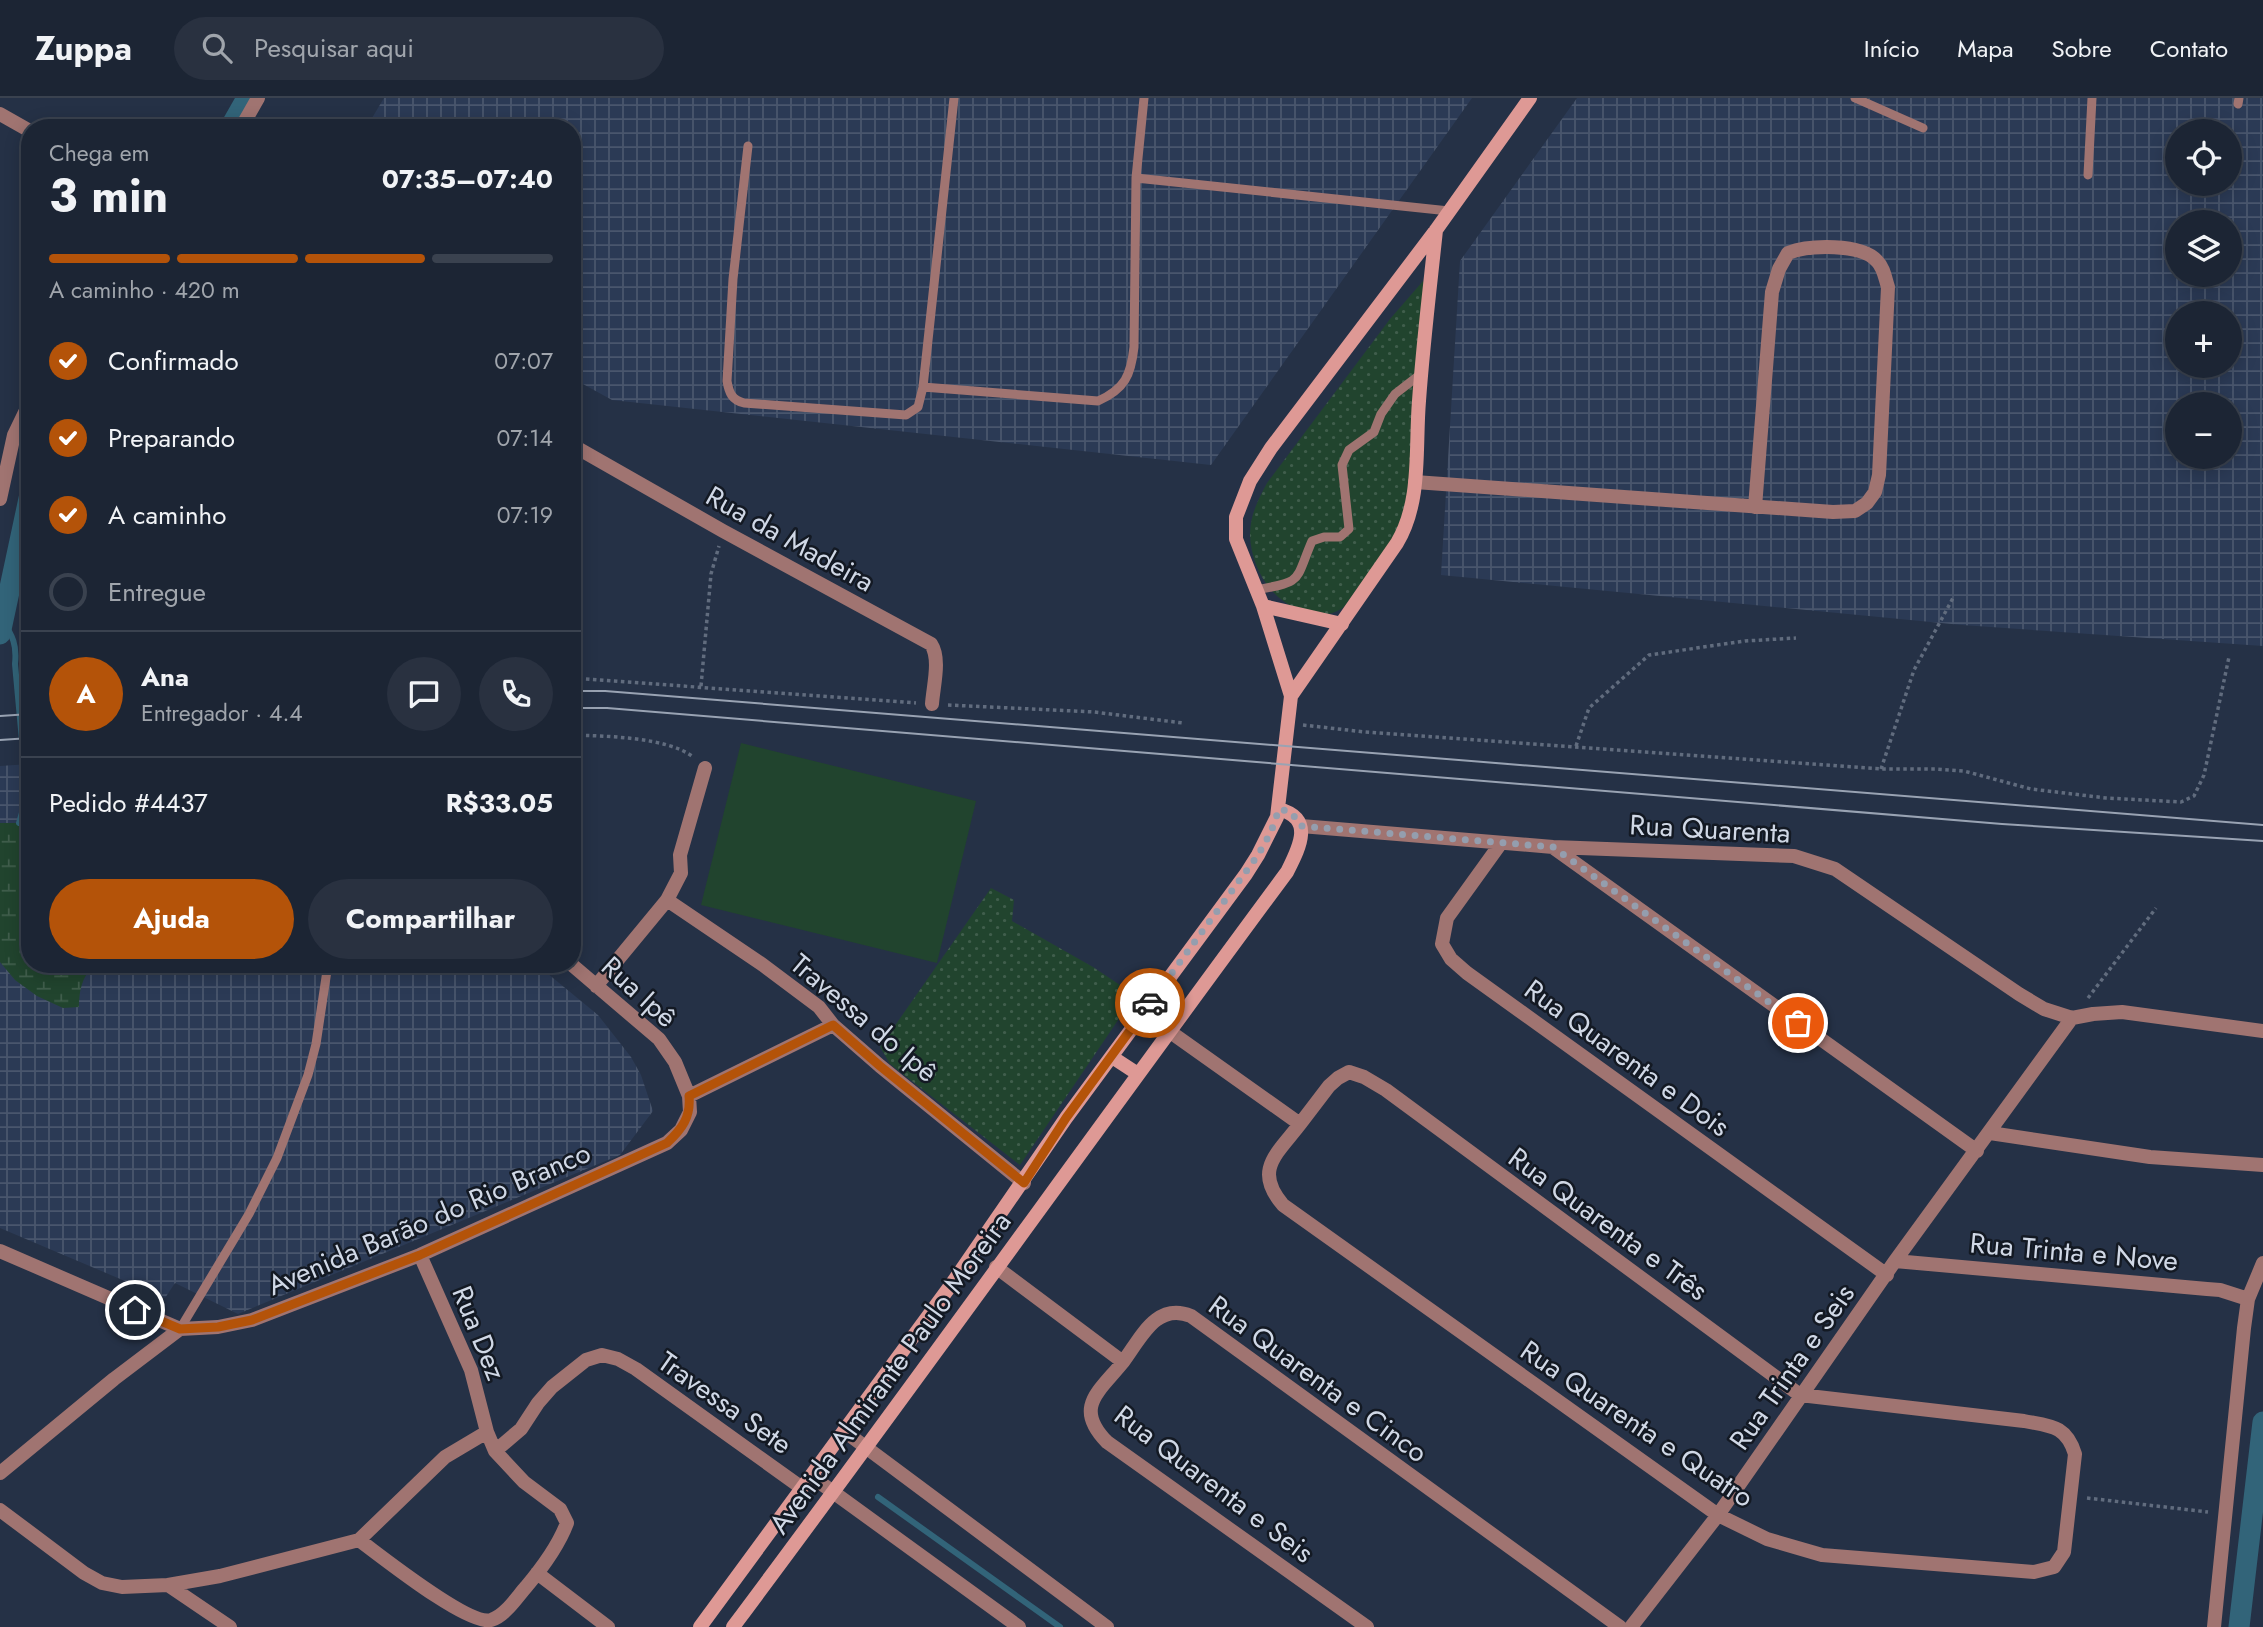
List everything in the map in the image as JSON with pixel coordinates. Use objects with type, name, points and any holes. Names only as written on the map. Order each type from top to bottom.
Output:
[{"type":"main road","name":"Avenida Almirante Paulo Moreira","points":[[1291,696],[1263,606],[1236,539],[1236,517],[1251,481],[1271,448],[1436,230],[1530,98]]},
{"type":"main road","name":"Avenida Almirante Paulo Moreira","points":[[700,1627],[1024,1183],[1066,1118],[1258,855],[1271,832],[1279,809],[1291,696],[1405,530],[1413,501],[1436,230]]},
{"type":"main road","points":[[1263,606],[1342,624]]},
{"type":"main road","points":[[1279,809],[1291,812],[1301,826]]},
{"type":"main road","name":"Avenida Almirante Paulo Moreira","points":[[733,1627],[834,1493],[996,1267],[1287,872],[1302,836],[1301,826]]},
{"type":"main road","points":[[1112,1057],[1138,1074]]},
{"type":"street","points":[[246,119],[258,98]]},
{"type":"street","points":[[0,114],[21,126]]},
{"type":"street","points":[[1415,482],[1755,507],[1855,511],[1867,503],[1875,492],[1879,475],[1888,287],[1884,272],[1877,261],[1865,252],[1848,248],[1801,248],[1788,253],[1779,269],[1772,292],[1755,507]]},
{"type":"street","points":[[0,495],[15,435],[21,422]]},
{"type":"street","name":"Rua da Madeira","points":[[581,450],[931,644],[935,649],[936,659],[932,704]]},
{"type":"street","points":[[596,986],[667,900],[681,873],[680,855],[705,768]]},
{"type":"street","name":"Rua Quarenta","points":[[1301,826],[1553,847],[1794,856],[1835,869],[2019,994],[2044,1009],[2072,1018]]},
{"type":"street","name":"Rua Quarenta e Dois","points":[[1501,843],[1447,918],[1442,944],[1451,959],[1887,1275]]},
{"type":"street","points":[[1553,847],[1977,1150]]},
{"type":"street","name":"Travessa do Ipê","points":[[667,900],[819,1007],[833,1025],[880,1066],[1024,1183]]},
{"type":"street","name":"Rua Ipê","points":[[581,973],[659,1039],[675,1062],[689,1096]]},
{"type":"street","points":[[2072,1018],[2122,1012],[2263,1031]]},
{"type":"street","name":"Rua Trinta e Seis","points":[[1631,1627],[1718,1516],[1895,1261],[2072,1018]]},
{"type":"street","points":[[689,1096],[833,1025]]},
{"type":"street","points":[[1169,1031],[1300,1124]]},
{"type":"street","name":"Rua Quarenta e Três","points":[[1300,1124],[1338,1078],[1349,1072],[1364,1077],[1386,1090],[1800,1395],[2024,1421],[2058,1428],[2070,1439]]},
{"type":"street","name":"Avenida Barão do Rio Branco","points":[[180,1329],[218,1327],[252,1320],[420,1255],[667,1143],[681,1130],[690,1112],[689,1096]]},
{"type":"street","name":"Rua Quarenta e Quatro","points":[[1300,1124],[1272,1160],[1267,1177],[1270,1190],[1283,1205],[1718,1516],[1767,1539],[1822,1555],[2034,1572],[2054,1567],[2064,1552],[2075,1454],[2070,1439]]},
{"type":"street","points":[[1990,1133],[2150,1157],[2263,1165]]},
{"type":"street","points":[[0,1251],[180,1329],[114,1379],[0,1473]]},
{"type":"street","name":"Rua Dez","points":[[420,1255],[471,1370],[486,1432],[495,1451],[524,1482],[560,1509],[565,1516],[567,1523],[563,1533],[537,1573]]},
{"type":"street","name":"Rua Trinta e Nove","points":[[1895,1261],[2220,1290],[2248,1299]]},
{"type":"street","points":[[2214,1627],[2248,1299],[2263,1263]]},
{"type":"street","points":[[996,1267],[1123,1362]]},
{"type":"street","name":"Rua Quarenta e Cinco","points":[[1123,1362],[1156,1319],[1168,1312],[1179,1311],[1191,1316],[1620,1627]]},
{"type":"street","name":"Travessa Sete","points":[[495,1451],[521,1429],[552,1387],[586,1360],[602,1355],[618,1359],[807,1482],[834,1493],[1019,1627]]},
{"type":"street","name":"Rua Quarenta e Seis","points":[[1123,1362],[1095,1398],[1089,1411],[1093,1427],[1108,1441],[1367,1627]]},
{"type":"street","points":[[844,1431],[1107,1627]]},
{"type":"street","points":[[0,1510],[84,1573],[103,1583],[122,1587],[169,1585],[220,1576],[359,1540],[445,1457],[486,1432]]},
{"type":"street","points":[[359,1540],[461,1613],[475,1619],[495,1619],[537,1573],[608,1627]]},
{"type":"street","points":[[169,1585],[230,1627]]},
{"type":"lane","points":[[748,146],[732,292],[727,381],[732,396],[736,401],[744,403],[906,415],[918,407],[923,387],[954,98]]},
{"type":"lane","points":[[923,387],[1098,401],[1114,394],[1124,382],[1132,368],[1134,347],[1136,178],[1144,98]]},
{"type":"lane","points":[[1854,98],[1923,128]]},
{"type":"lane","points":[[2088,174],[2092,98]]},
{"type":"lane","points":[[1136,178],[1449,212]]},
{"type":"lane","points":[[1256,590],[1289,584],[1301,573],[1312,541],[1324,537],[1340,537],[1349,529],[1342,465],[1349,450],[1374,432],[1381,414],[1395,394],[1422,373]]},
{"type":"lane","points":[[180,1329],[249,1214],[276,1158],[311,1065],[327,973]]},
{"type":"path","points":[[701,686],[711,574],[723,531]]},
{"type":"path","points":[[1881,769],[1914,670],[1953,598]]},
{"type":"path","points":[[1576,746],[1589,708],[1649,655],[1745,641],[1796,638]]},
{"type":"path","points":[[1286,724],[1881,769],[1964,771],[2031,789],[2106,798],[2182,802],[2194,796],[2204,775],[2229,657]]},
{"type":"path","points":[[581,679],[932,704],[1094,712],[1183,723]]},
{"type":"path","points":[[581,735],[611,736],[658,743],[689,754],[705,768]]},
{"type":"path","points":[[2072,1018],[2157,908]]},
{"type":"path","points":[[2071,1496],[2225,1514]]},
{"type":"shaded area","points":[[384,98],[1472,98],[1211,465],[612,400],[581,383],[581,119],[371,119]]},
{"type":"shaded area","points":[[1577,98],[2263,98],[2263,646],[1962,625],[1441,575],[1460,261]]},
{"type":"shaded area","points":[[21,765],[21,973],[547,973],[598,1015],[631,1057],[641,1075],[653,1111],[620,1155],[238,1314],[175,1283],[165,1298],[0,1228],[0,766]]},
{"type":"green space","points":[[1423,281],[1425,284],[1413,484],[1402,526],[1344,607],[1322,614],[1296,608],[1284,602],[1266,584],[1255,560],[1250,535],[1255,508],[1267,483],[1390,319]]},
{"type":"green space","points":[[741,743],[976,801],[937,963],[701,905]]},
{"type":"green space","points":[[0,823],[19,823],[21,973],[88,973],[81,987],[79,1007],[63,1008],[37,996],[15,980],[0,962]]},
{"type":"green space","points":[[991,888],[1014,900],[1012,921],[1093,967],[1135,995],[1020,1165],[890,1064],[880,1047]]},
{"type":"waterway","points":[[235,119],[247,98]]},
{"type":"waterway","points":[[0,634],[21,536]]},
{"type":"waterway","points":[[2,620],[15,646],[21,730]]},
{"type":"waterway","points":[[19,823],[21,816]]},
{"type":"waterway","points":[[2239,1627],[2263,1422]]},
{"type":"waterway","points":[[878,1497],[1060,1627]]},
{"type":"tram line","points":[[581,691],[2263,825]]},
{"type":"tram line","points":[[581,708],[607,708],[2002,824],[2263,841]]},
{"type":"tram line","points":[[0,716],[21,715]]},
{"type":"tram line","points":[[0,740],[21,739]]},
{"type":"way so far","points":[[1150,1003],[1258,855],[1271,832],[1279,809],[1291,812],[1301,826],[1553,847],[1798,1023]]},
{"type":"route","points":[[135,1310],[180,1329],[218,1327],[252,1320],[420,1255],[667,1143],[681,1130],[690,1112],[689,1096],[833,1025],[1024,1183],[1066,1118],[1150,1003]]}]
